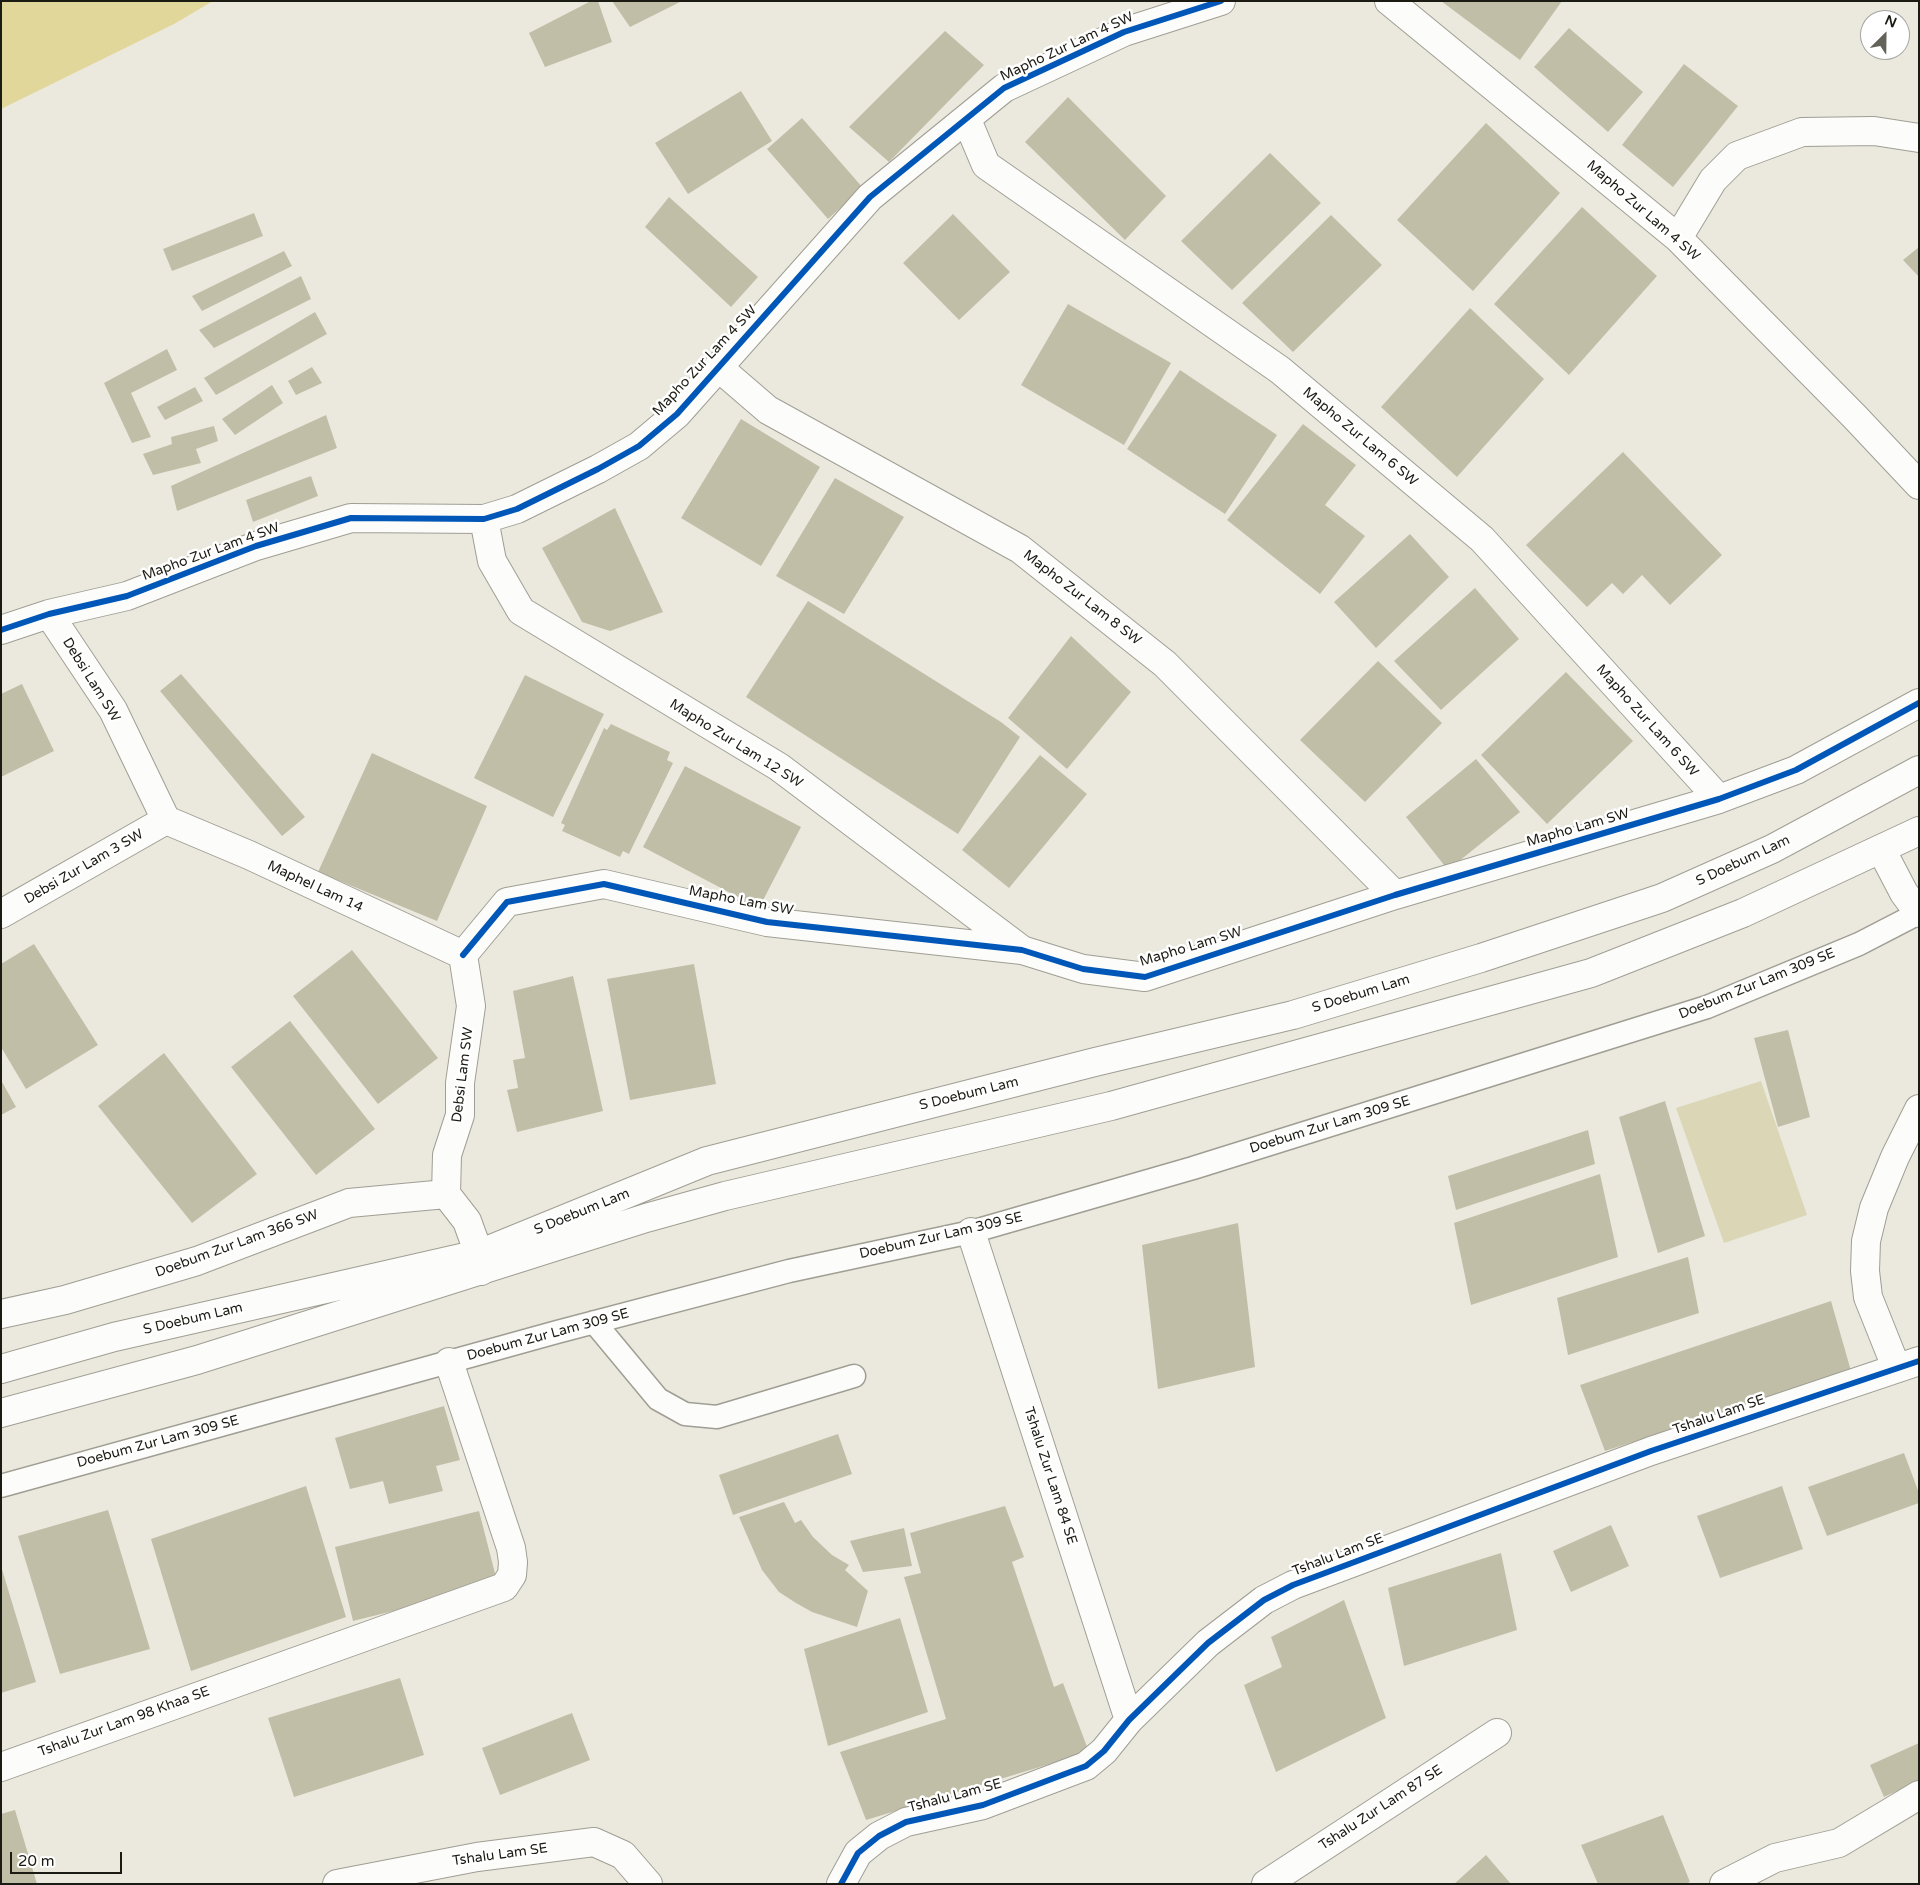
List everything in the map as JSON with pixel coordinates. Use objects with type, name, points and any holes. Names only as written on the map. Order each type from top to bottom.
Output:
[{"type":"main road","name":"Mapho Zur Lam 4 SW","points":[[49,614],[127,596],[256,546],[351,518],[484,519],[517,509],[598,469],[638,446],[676,414],[870,197],[1004,88],[1115,36],[1221,1]]},
{"type":"main road","name":"Mapho Zur Lam 4 SW","points":[[1388,1],[1678,238],[1855,417],[1919,485]]},
{"type":"main road","name":"Mapho Zur Lam 6 SW","points":[[967,120],[986,165],[1280,370],[1482,539],[1719,800]]},
{"type":"main road","points":[[1678,238],[1713,180],[1737,156],[1802,132],[1874,131],[1919,138]]},
{"type":"main road","name":"Mapho Zur Lam 8 SW","points":[[718,367],[768,410],[1020,549],[1165,664],[1394,895]]},
{"type":"main road","name":"Mapho Zur Lam 12 SW","points":[[484,519],[492,561],[521,611],[779,767],[1022,950]]},
{"type":"main road","points":[[1,630],[49,614]]},
{"type":"main road","name":"Debsi Lam SW","points":[[49,614],[113,710],[166,820]]},
{"type":"main road","name":"Mapho Lam SW","points":[[462,956],[507,902],[604,884],[767,922],[1022,950],[1083,970],[1145,977],[1394,895],[1719,800],[1796,770],[1919,704]]},
{"type":"main road","name":"S Doebum Lam","points":[[1,1413],[197,1360],[480,1262],[707,1161],[1095,1062],[1293,1015],[1481,958],[1662,898],[1772,849],[1919,770]]},
{"type":"main road","name":"Debsi Zur Lam 3 SW","points":[[1,914],[166,820]]},
{"type":"main road","name":"Maphel Lam 14","points":[[166,820],[249,856],[462,956]]},
{"type":"main road","name":"S Doebum Lam","points":[[1,1369],[114,1337],[480,1262],[716,1198],[1111,1106],[1591,973],[1743,913],[1919,831]]},
{"type":"main road","points":[[1881,849],[1904,893],[1919,913]]},
{"type":"main road","name":"Debsi Lam SW","points":[[446,1194],[447,1155],[460,1115],[460,1083],[471,1006],[462,956]]},
{"type":"main road","points":[[1908,1364],[1868,1297],[1865,1271],[1866,1241],[1874,1208],[1895,1157],[1919,1109]]},
{"type":"main road","points":[[446,1194],[467,1221],[480,1262]]},
{"type":"main road","name":"Doebum Zur Lam 366 SW","points":[[1,1314],[65,1300],[197,1261],[349,1203],[446,1194]]},
{"type":"main road","name":"Tshalu Zur Lam 84 SE","points":[[971,1232],[1129,1720]]},
{"type":"main road","name":"Tshalu Zur Lam 98 Khaa SE","points":[[1,1767],[248,1677],[504,1587],[512,1575],[511,1548],[449,1362]]},
{"type":"main road","name":"Tshalu Lam SE","points":[[841,1884],[858,1853],[879,1836],[906,1822],[983,1805],[1086,1766],[1104,1752],[1129,1720],[1208,1643],[1264,1600],[1293,1585],[1651,1451],[1908,1364]]},
{"type":"main road","name":"Tshalu Zur Lam 87 SE","points":[[1266,1884],[1496,1733]]},
{"type":"main road","points":[[1724,1884],[1775,1858],[1839,1843],[1919,1795]]},
{"type":"main road","name":"Tshalu Lam SE","points":[[337,1884],[477,1857],[594,1842],[623,1855],[648,1884]]},
{"type":"lane","name":"Doebum Zur Lam 309 SE","points":[[1,1486],[594,1322],[790,1271],[971,1232],[1193,1168],[1707,1007],[1859,944],[1919,913]]},
{"type":"lane","points":[[594,1322],[658,1399],[685,1414],[717,1417],[854,1376]]},
{"type":"shaded area","points":[[1,1],[213,1],[174,24],[1,109]]},
{"type":"shaded area","points":[[1761,1081],[1807,1215],[1724,1243],[1676,1108]]},
{"type":"building","points":[[591,1],[598,1],[612,42],[545,67],[529,33]]},
{"type":"building","points":[[612,1],[682,1],[630,27]]},
{"type":"building","points":[[1441,1],[1562,1],[1520,60]]},
{"type":"building","points":[[1569,28],[1643,92],[1608,132],[1534,67]]},
{"type":"building","points":[[945,31],[984,65],[889,162],[849,127]]},
{"type":"building","points":[[1684,64],[1738,106],[1673,187],[1622,145]]},
{"type":"building","points":[[741,91],[772,141],[688,194],[655,143]]},
{"type":"building","points":[[1068,97],[1166,196],[1125,240],[1025,142]]},
{"type":"building","points":[[802,118],[863,188],[828,219],[767,149]]},
{"type":"building","points":[[1486,123],[1560,193],[1473,291],[1397,220]]},
{"type":"building","points":[[1270,153],[1321,203],[1232,290],[1181,241]]},
{"type":"building","points":[[669,197],[758,277],[731,307],[645,227]]},
{"type":"building","points":[[1582,207],[1657,276],[1569,375],[1494,304]]},
{"type":"building","points":[[254,213],[263,236],[172,271],[163,249]]},
{"type":"building","points":[[953,214],[1010,272],[959,320],[903,263]]},
{"type":"building","points":[[1331,215],[1382,265],[1293,352],[1242,303]]},
{"type":"building","points":[[1919,247],[1919,277],[1903,260]]},
{"type":"building","points":[[284,251],[292,266],[202,311],[192,296]]},
{"type":"building","points":[[301,276],[311,299],[214,348],[199,330]]},
{"type":"building","points":[[1068,304],[1171,363],[1124,445],[1021,385]]},
{"type":"building","points":[[1470,308],[1544,379],[1457,477],[1381,407]]},
{"type":"building","points":[[315,312],[327,334],[216,395],[204,378]]},
{"type":"building","points":[[167,349],[177,370],[131,393],[151,437],[132,443],[104,383]]},
{"type":"building","points":[[312,367],[322,383],[296,395],[288,381]]},
{"type":"building","points":[[1180,370],[1277,435],[1225,514],[1127,449]]},
{"type":"building","points":[[272,385],[283,403],[235,435],[222,419]]},
{"type":"building","points":[[195,387],[203,401],[165,420],[157,407]]},
{"type":"building","points":[[326,415],[337,448],[177,511],[171,486]]},
{"type":"building","points":[[741,419],[820,467],[761,566],[681,518]]},
{"type":"building","points":[[1303,424],[1356,465],[1325,505],[1365,536],[1320,594],[1227,520]]},
{"type":"building","points":[[214,426],[218,441],[196,449],[201,463],[153,475],[143,454],[172,444],[171,437]]},
{"type":"building","points":[[1623,452],[1722,555],[1670,605],[1642,575],[1623,594],[1612,583],[1587,607],[1526,545]]},
{"type":"building","points":[[311,476],[318,496],[253,522],[246,500]]},
{"type":"building","points":[[835,478],[904,517],[844,614],[776,576]]},
{"type":"building","points":[[615,508],[663,612],[610,631],[582,622],[542,548]]},
{"type":"building","points":[[1410,534],[1449,577],[1376,648],[1334,602]]},
{"type":"building","points":[[1475,588],[1519,639],[1441,710],[1394,661]]},
{"type":"building","points":[[808,601],[1001,722],[1020,737],[958,834],[746,697]]},
{"type":"building","points":[[1071,636],[1131,692],[1067,769],[1008,718]]},
{"type":"building","points":[[1378,661],[1442,723],[1365,802],[1300,740]]},
{"type":"building","points":[[1566,672],[1633,741],[1547,824],[1481,755]]},
{"type":"building","points":[[181,674],[305,817],[282,836],[160,691]]},
{"type":"building","points":[[525,675],[604,714],[553,817],[474,778]]},
{"type":"building","points":[[22,684],[54,751],[1,777],[1,694]]},
{"type":"building","points":[[611,724],[670,752],[667,760],[673,763],[629,854],[623,851],[620,857],[562,831],[565,825],[561,823],[604,728],[607,730]]},
{"type":"building","points":[[372,753],[487,806],[437,921],[318,872]]},
{"type":"building","points":[[1040,755],[1087,794],[1009,888],[962,850]]},
{"type":"building","points":[[1476,759],[1520,812],[1448,870],[1406,817]]},
{"type":"building","points":[[685,766],[801,827],[759,908],[643,847]]},
{"type":"building","points":[[34,944],[98,1045],[26,1089],[1,1047],[1,964]]},
{"type":"building","points":[[352,950],[438,1058],[378,1104],[293,996]]},
{"type":"building","points":[[694,964],[716,1084],[630,1100],[607,979]]},
{"type":"building","points":[[573,976],[603,1111],[517,1132],[507,1090],[518,1088],[513,1060],[525,1058],[513,991]]},
{"type":"building","points":[[290,1021],[375,1129],[316,1175],[231,1067]]},
{"type":"building","points":[[1788,1030],[1810,1117],[1778,1127],[1754,1038]]},
{"type":"building","points":[[164,1053],[257,1174],[192,1223],[98,1106]]},
{"type":"building","points":[[1,1080],[16,1107],[1,1115]]},
{"type":"building","points":[[1665,1101],[1705,1236],[1658,1253],[1619,1117]]},
{"type":"building","points":[[1588,1130],[1595,1164],[1456,1210],[1448,1176]]},
{"type":"building","points":[[1600,1174],[1618,1257],[1471,1305],[1454,1223]]},
{"type":"building","points":[[1238,1223],[1255,1367],[1158,1389],[1142,1245]]},
{"type":"building","points":[[1688,1257],[1699,1313],[1568,1355],[1557,1298]]},
{"type":"building","points":[[1831,1301],[1851,1371],[1605,1451],[1580,1385]]},
{"type":"building","points":[[444,1406],[460,1460],[436,1466],[443,1491],[389,1504],[383,1481],[350,1489],[335,1438]]},
{"type":"building","points":[[838,1434],[852,1474],[733,1515],[719,1475]]},
{"type":"building","points":[[1904,1453],[1919,1493],[1919,1503],[1827,1536],[1808,1487]]},
{"type":"building","points":[[306,1486],[346,1617],[191,1671],[151,1539]]},
{"type":"building","points":[[1782,1486],[1803,1549],[1720,1578],[1697,1516]]},
{"type":"building","points":[[784,1502],[795,1523],[801,1520],[813,1537],[832,1555],[849,1565],[845,1570],[868,1591],[857,1627],[812,1612],[796,1603],[779,1592],[762,1570],[739,1517]]},
{"type":"building","points":[[1005,1506],[1024,1557],[1012,1562],[1054,1687],[1063,1683],[1089,1752],[866,1820],[840,1752],[946,1719],[904,1577],[921,1573],[910,1533]]},
{"type":"building","points":[[108,1510],[150,1649],[60,1674],[18,1536]]},
{"type":"building","points":[[479,1511],[498,1585],[353,1621],[335,1547]]},
{"type":"building","points":[[1611,1525],[1629,1566],[1571,1592],[1553,1551]]},
{"type":"building","points":[[904,1528],[912,1566],[863,1572],[850,1541]]},
{"type":"building","points":[[1501,1553],[1517,1630],[1404,1666],[1388,1588]]},
{"type":"building","points":[[1,1566],[36,1682],[1,1693]]},
{"type":"building","points":[[1344,1600],[1386,1718],[1276,1772],[1244,1685],[1282,1667],[1271,1637]]},
{"type":"building","points":[[900,1618],[928,1712],[828,1746],[804,1649]]},
{"type":"building","points":[[400,1678],[424,1755],[294,1797],[268,1718]]},
{"type":"building","points":[[572,1713],[590,1760],[500,1795],[482,1748]]},
{"type":"building","points":[[1919,1743],[1919,1781],[1884,1797],[1870,1765]]},
{"type":"building","points":[[15,1810],[37,1884],[1,1884],[1,1814]]},
{"type":"building","points":[[1663,1815],[1690,1882],[1684,1884],[1598,1884],[1581,1845]]},
{"type":"building","points":[[1486,1855],[1511,1884],[1454,1884]]},
{"type":"cycle path","points":[[1,630],[49,614],[127,596],[256,546],[351,518],[484,519],[517,509],[598,469],[639,446],[677,414],[870,197],[1004,88],[1124,32],[1221,1]]},
{"type":"cycle path","points":[[463,955],[507,902],[604,884],[767,922],[1022,950],[1083,969],[1145,977],[1395,895],[1719,799],[1796,770],[1919,703]]},
{"type":"cycle path","points":[[841,1884],[858,1853],[879,1836],[906,1822],[983,1805],[1086,1766],[1104,1751],[1129,1720],[1208,1643],[1264,1600],[1293,1585],[1651,1451],[1919,1361]]}]
